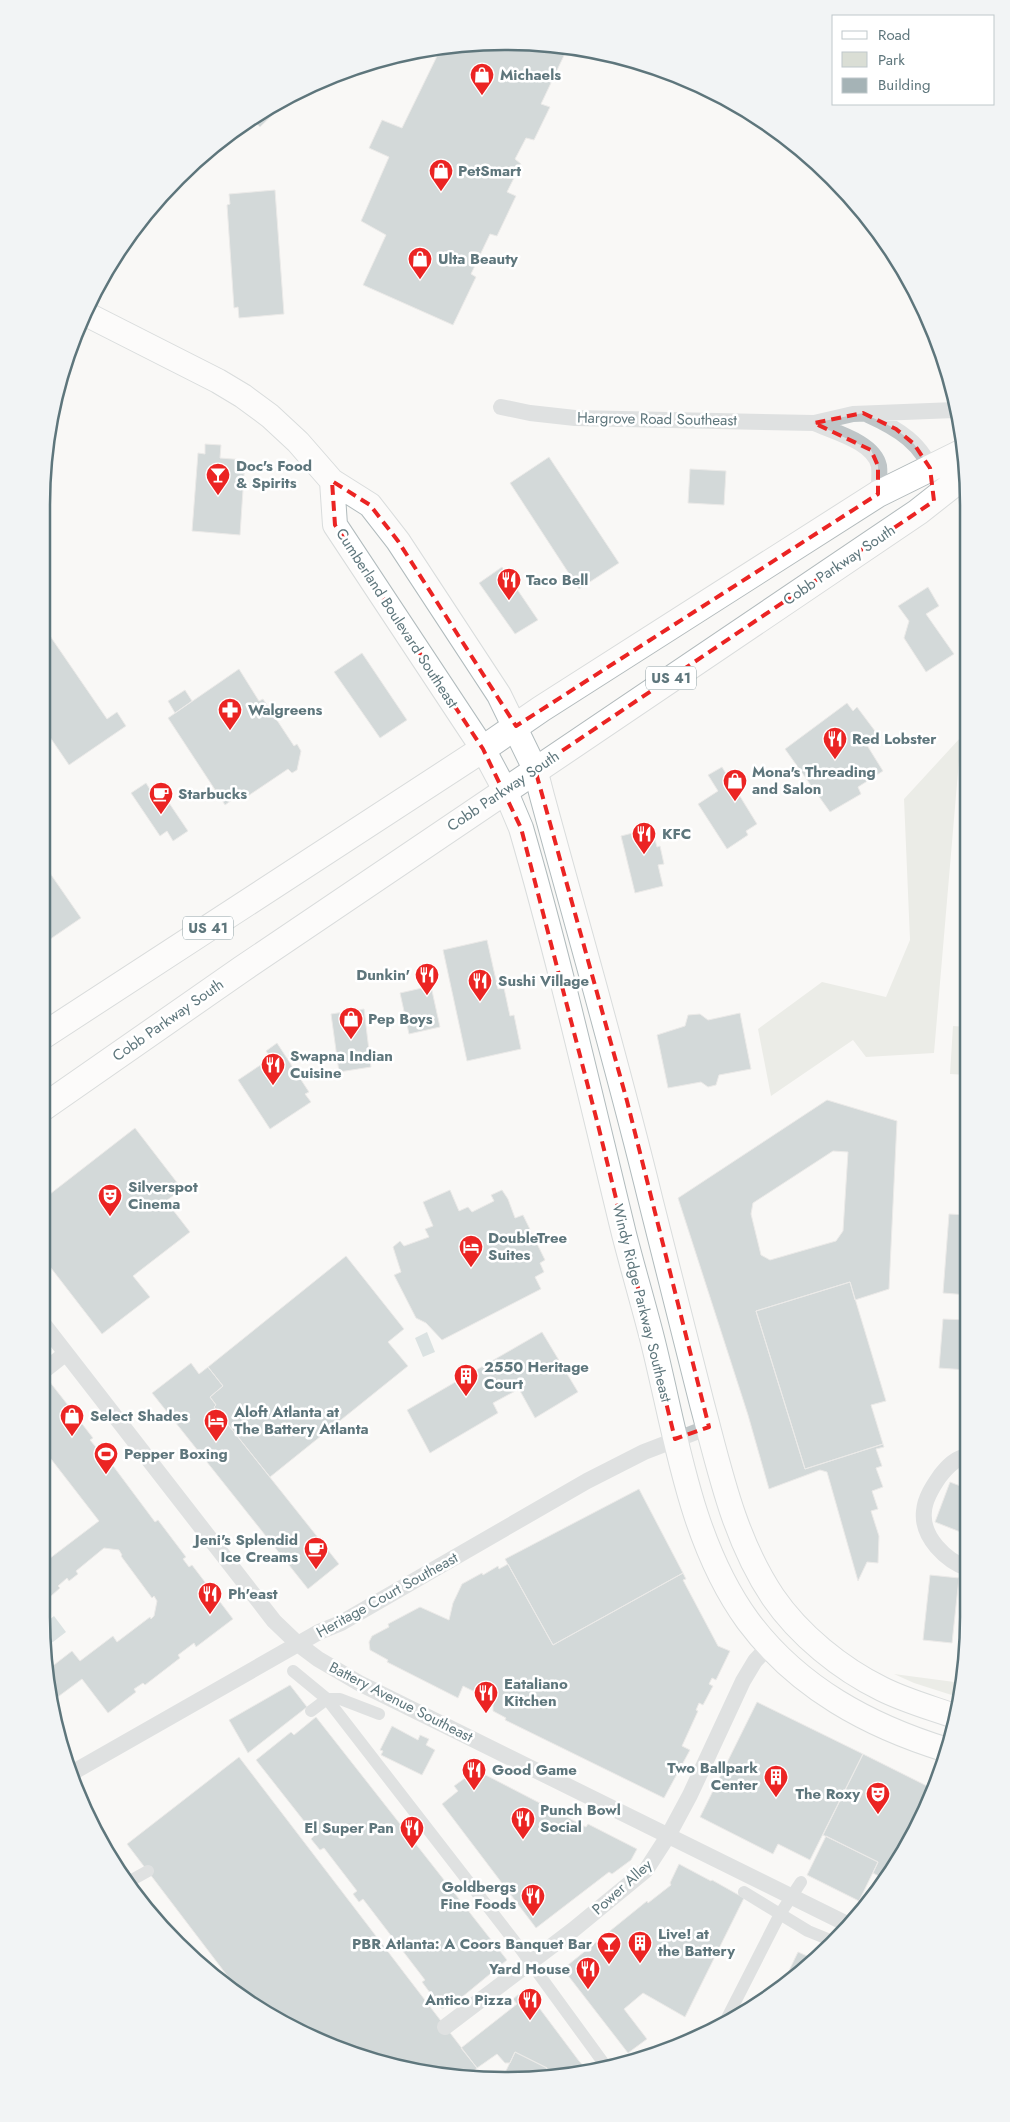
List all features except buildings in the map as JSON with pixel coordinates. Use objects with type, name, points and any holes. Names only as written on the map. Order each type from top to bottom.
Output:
[{"type":"main road","points":[[91,317],[218,381],[243,396],[270,416],[298,442],[332,481],[370,505],[398,540],[499,694],[535,769],[627,1101],[668,1272],[738,1532],[752,1562],[774,1599],[799,1628],[829,1655],[882,1689],[949,1714]]},
{"type":"main road","name":"US 41","points":[[50,1031],[714,597],[878,494],[957,456]]},
{"type":"main road","name":"Cobb Parkway South","points":[[50,1103],[144,1036],[535,769],[934,501],[959,480]]},
{"type":"main road","name":"Cumberland Boulevard Southeast","points":[[332,481],[335,525],[483,749]]},
{"type":"main road","name":"Windy Ridge Parkway Southeast","points":[[483,749],[505,790],[521,828],[598,1125],[675,1439],[701,1531],[716,1568],[736,1603],[769,1646],[824,1695],[887,1729],[940,1748]]},
{"type":"street","name":"Hargrove Road Southeast","points":[[501,407],[530,413],[575,418],[814,423],[863,413],[950,410]]},
{"type":"street","points":[[863,413],[886,423],[905,435],[920,451],[930,468],[935,488],[934,501]]},
{"type":"street","name":"Hargrove Road Southeast","points":[[814,423],[862,444],[870,450],[878,466],[878,494]]},
{"type":"street","name":"Battery Avenue Southeast","points":[[50,1333],[274,1621],[298,1644],[327,1665],[359,1683],[843,1922]]},
{"type":"street","points":[[50,1366],[65,1354]]},
{"type":"street","name":"Heritage Court Southeast","points":[[77,1770],[319,1632],[341,1623],[587,1481],[644,1452],[709,1427]]},
{"type":"street","points":[[960,1459],[945,1470],[932,1487],[923,1512],[928,1537],[945,1554],[960,1563]]},
{"type":"street","name":"Power Alley","points":[[445,2027],[573,1930],[646,1870],[668,1836],[690,1795],[744,1681],[755,1661],[769,1646]]},
{"type":"street","points":[[293,1671],[327,1698],[530,1962],[603,2061]]},
{"type":"street","points":[[312,1711],[327,1698],[340,1698],[379,1714]]},
{"type":"street","points":[[133,1879],[148,1871]]},
{"type":"street","points":[[730,2012],[780,1914],[801,1882]]},
{"type":"street","points":[[744,1892],[808,1931],[827,1939]]},
{"type":"highlighted area","points":[[863,413],[896,429],[914,444],[930,468],[934,501],[535,769],[627,1101],[709,1427],[675,1439],[598,1125],[521,828],[483,749],[335,525],[332,481],[370,505],[398,541],[516,726],[878,494],[878,466],[871,450],[814,423]]},
{"type":"green space","points":[[960,738],[934,1053],[866,1057],[853,1040],[771,1096],[758,1029],[822,982],[886,997],[910,940],[904,799]]},
{"type":"green space","points":[[953,1026],[960,1026],[960,1075],[950,1074]]},
{"type":"green space","points":[[894,1674],[955,1682],[953,1695],[914,1683]]},
{"type":"shaded area","points":[[427,1332],[435,1352],[423,1357],[415,1338]]},
{"type":"shaded area","points":[[54,1616],[66,1632],[51,1644],[50,1619]]},
{"type":"place","name":"Michaels","points":[[482,96]]},
{"type":"place","name":"PetSmart","points":[[441,192]]},
{"type":"place","name":"Ulta Beauty","points":[[420,280]]},
{"type":"place","name":"Doc's Food & Spirits","points":[[218,496]]},
{"type":"place","name":"Taco Bell","points":[[509,601]]},
{"type":"place","name":"Walgreens","points":[[230,731]]},
{"type":"place","name":"Red Lobster","points":[[835,760]]},
{"type":"place","name":"Mona's Threading and Salon","points":[[735,802]]},
{"type":"place","name":"Starbucks","points":[[161,815]]},
{"type":"place","name":"KFC","points":[[644,855]]},
{"type":"place","name":"Dunkin'","points":[[427,996]]},
{"type":"place","name":"Sushi Village","points":[[480,1002]]},
{"type":"place","name":"Pep Boys","points":[[351,1040]]},
{"type":"place","name":"Swapna Indian Cuisine","points":[[273,1086]]},
{"type":"place","name":"Silverspot Cinema","points":[[110,1217]]},
{"type":"place","name":"DoubleTree Suites","points":[[471,1268]]},
{"type":"place","name":"2550 Heritage Court","points":[[466,1397]]},
{"type":"place","name":"Select Shades","points":[[72,1437]]},
{"type":"place","name":"Aloft Atlanta at The Battery Atlanta","points":[[216,1442]]},
{"type":"place","name":"Pepper Boxing","points":[[106,1475]]},
{"type":"place","name":"Jeni's Splendid Ice Creams","points":[[316,1570]]},
{"type":"place","name":"Ph'east","points":[[210,1615]]},
{"type":"place","name":"Eataliano Kitchen","points":[[486,1714]]},
{"type":"place","name":"Good Game","points":[[474,1791]]},
{"type":"place","name":"Two Ballpark Center","points":[[776,1798]]},
{"type":"place","name":"The Roxy","points":[[878,1815]]},
{"type":"place","name":"Punch Bowl Social","points":[[523,1840]]},
{"type":"place","name":"El Super Pan","points":[[412,1849]]},
{"type":"place","name":"Goldbergs Fine Foods","points":[[533,1917]]},
{"type":"place","name":"Live! at the Battery","points":[[640,1964]]},
{"type":"place","name":"PBR Atlanta: A Coors Banquet Bar","points":[[609,1965]]},
{"type":"place","name":"Yard House","points":[[588,1990]]},
{"type":"place","name":"Antico Pizza","points":[[530,2021]]}]
